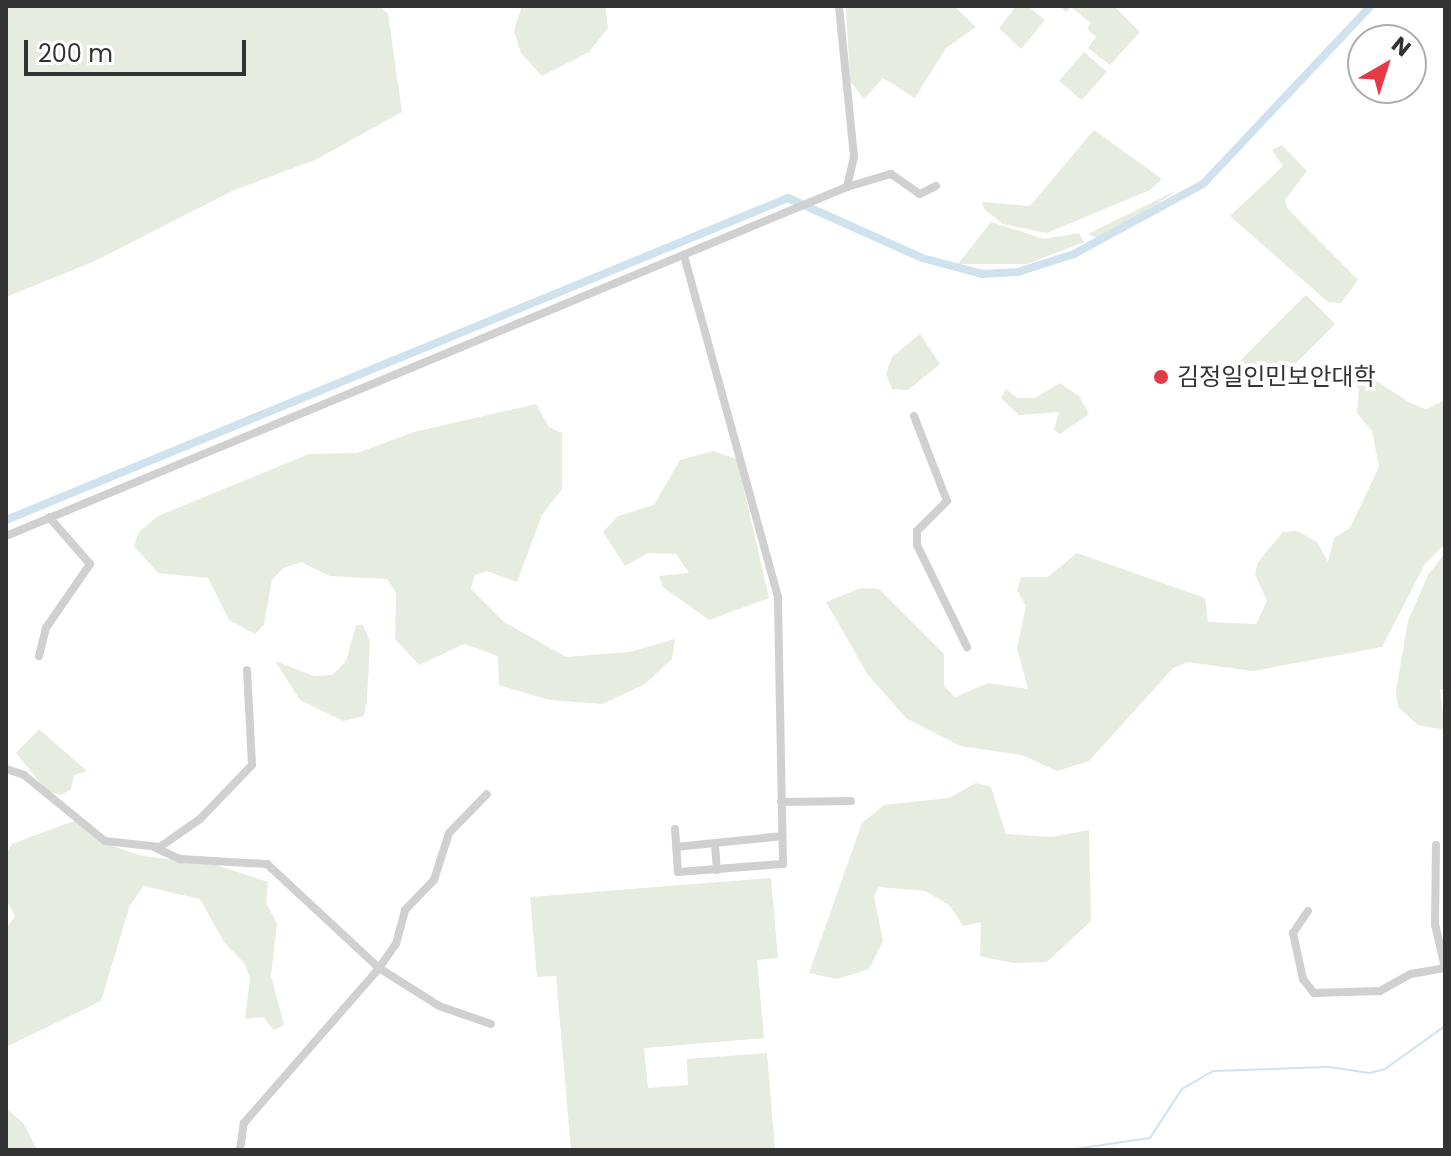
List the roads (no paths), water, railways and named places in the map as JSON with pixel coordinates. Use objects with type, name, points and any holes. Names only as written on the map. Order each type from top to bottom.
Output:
[{"type":"street","points":[[839,6],[854,157],[847,187]]},
{"type":"street","points":[[6,536],[847,187],[891,174],[920,194],[936,186]]},
{"type":"street","points":[[675,829],[678,872],[783,864],[778,597],[684,255]]},
{"type":"street","points":[[914,416],[947,501],[917,531],[917,545],[967,647]]},
{"type":"street","points":[[39,656],[46,628],[90,564],[49,517]]},
{"type":"street","points":[[156,848],[200,819],[252,765],[247,670]]},
{"type":"street","points":[[6,769],[24,775],[105,841],[156,848],[166,856],[233,866],[267,864],[379,968],[439,1006],[491,1024]]},
{"type":"street","points":[[240,1150],[241,1132],[253,1111],[379,968],[396,944],[405,910],[434,880],[449,833],[487,794]]},
{"type":"street","points":[[781,802],[851,801]]},
{"type":"street","points":[[676,847],[782,836]]},
{"type":"street","points":[[715,844],[717,870]]},
{"type":"street","points":[[1308,911],[1293,933],[1303,979],[1314,993],[1380,991],[1411,974],[1445,968],[1435,924],[1436,845]]},
{"type":"waterway","points":[[6,520],[788,198],[922,258],[982,274],[1018,272],[1074,254],[1203,184],[1371,6]]},
{"type":"waterway","points":[[1068,1150],[1150,1138],[1182,1089],[1213,1071],[1329,1067],[1370,1073],[1385,1069],[1445,1026]]},
{"type":"place","name":"김정일인민보안대학","points":[[1161,377]]}]
